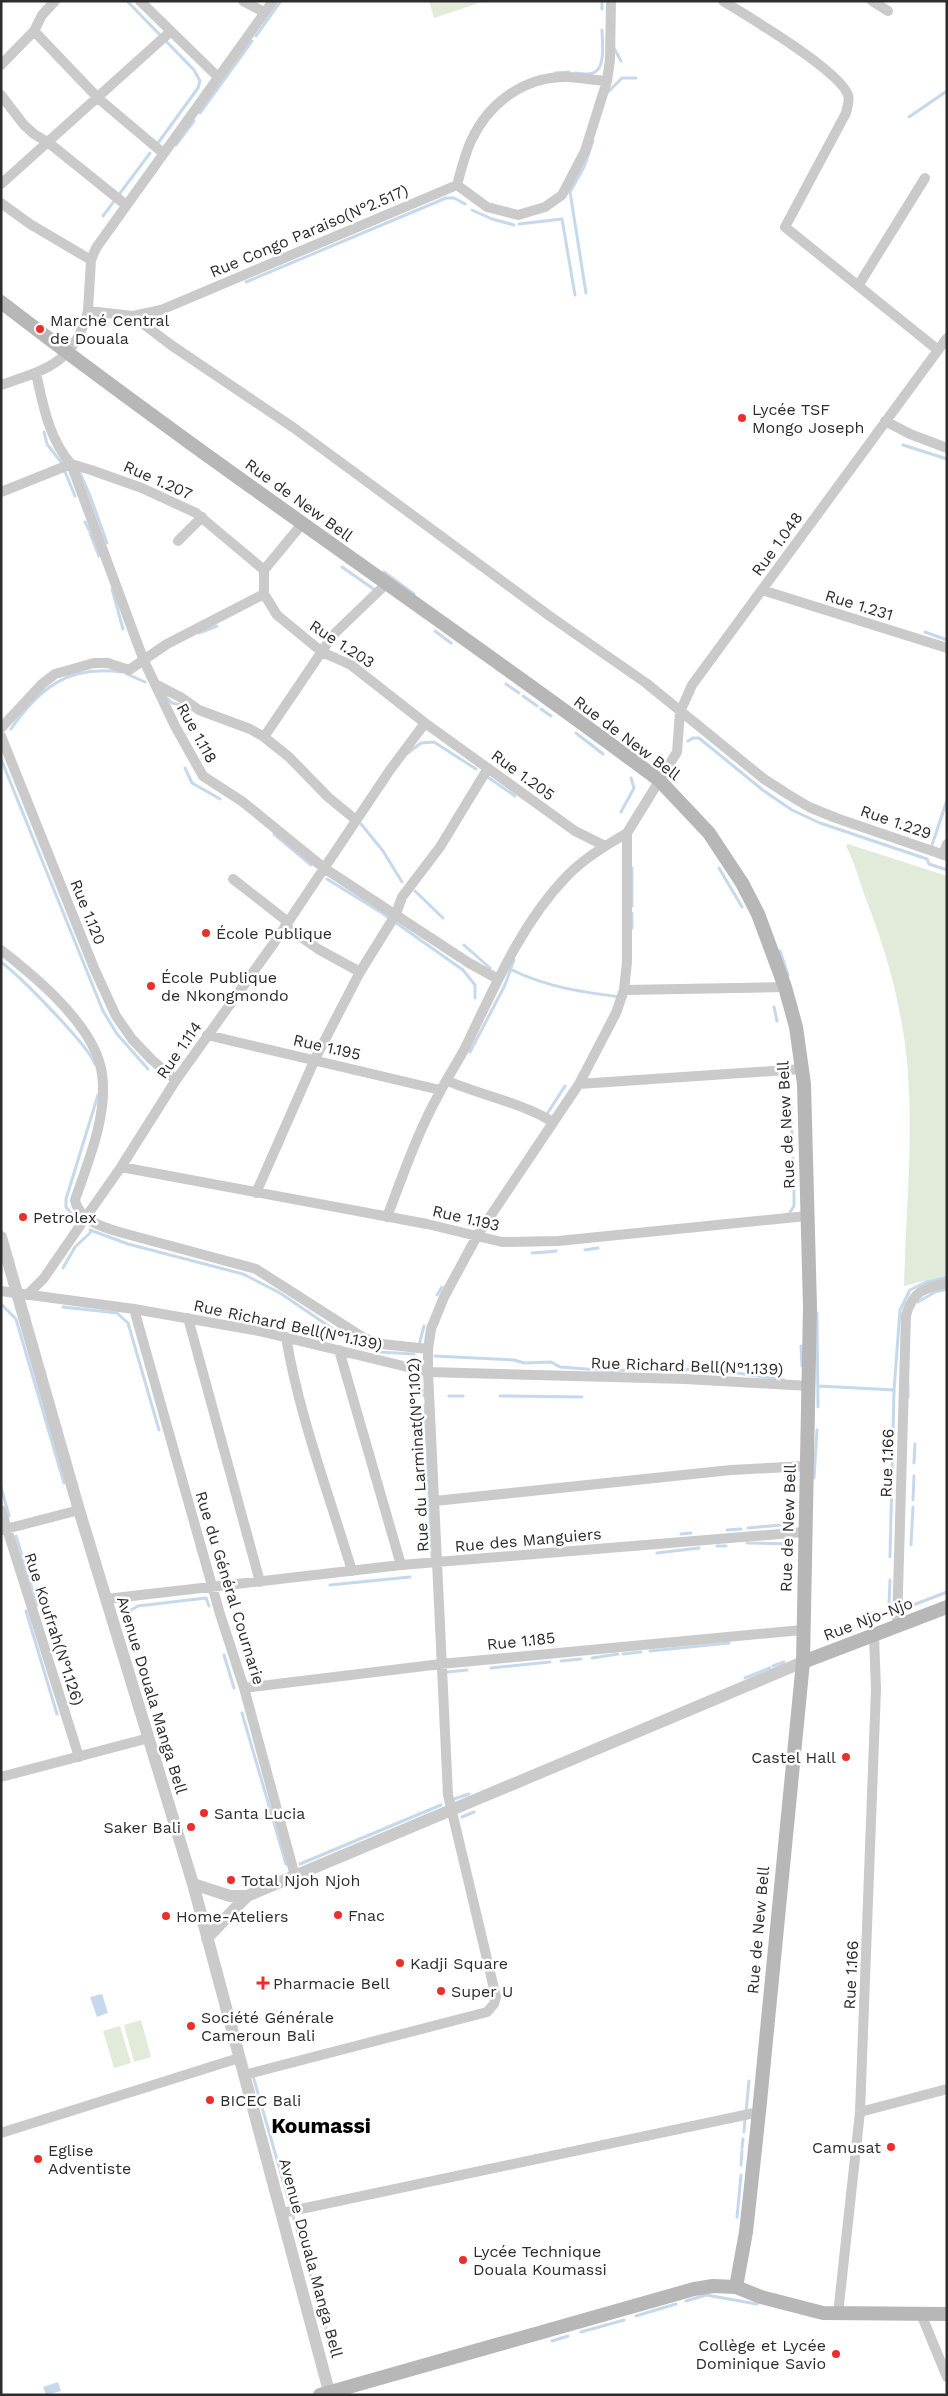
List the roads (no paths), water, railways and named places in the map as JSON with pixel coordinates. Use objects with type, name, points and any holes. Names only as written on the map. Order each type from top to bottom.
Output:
[{"type":"main road","name":"Rue de New Bell","points":[[1,302],[68,354],[302,524],[659,780],[709,833],[742,883],[758,914],[785,987],[796,1027],[803,1068],[809,1386],[804,1532],[803,1662],[759,2112],[746,2232],[736,2287]]},
{"type":"main road","name":"Rue Njo-Njo","points":[[803,1662],[947,1608]]},
{"type":"main road","points":[[327,2394],[694,2289],[713,2286],[736,2287],[761,2297],[808,2310],[838,2314],[947,2314]]},
{"type":"street","points":[[1,66],[34,31],[42,15],[55,1]]},
{"type":"street","points":[[140,1],[217,76]]},
{"type":"street","points":[[243,1],[264,12]]},
{"type":"street","points":[[1,385],[36,373],[68,354],[77,342],[88,311],[91,260],[96,248],[217,76],[273,1]]},
{"type":"street","points":[[606,81],[568,77],[544,80],[522,86],[498,102],[484,119],[471,141],[457,185],[488,208],[508,214],[530,213],[556,201],[568,186],[585,151],[606,81],[610,60],[611,1]]},
{"type":"street","points":[[723,1],[784,39],[824,69],[842,85],[849,96],[846,113],[785,227],[938,350]]},
{"type":"street","points":[[872,1],[888,11]]},
{"type":"street","points":[[34,31],[99,99],[163,153]]},
{"type":"street","points":[[1,184],[99,99],[170,32]]},
{"type":"street","points":[[1,95],[24,125],[40,140],[50,143],[126,205]]},
{"type":"street","points":[[858,286],[925,178]]},
{"type":"street","name":"Rue Congo Paraiso(N°2.517)","points":[[88,311],[133,316],[160,310],[457,185]]},
{"type":"street","points":[[1,203],[30,224],[91,260]]},
{"type":"street","name":"Rue 1.229","points":[[133,316],[171,345],[301,434],[550,617],[646,683],[764,779],[799,802],[836,818],[946,851]]},
{"type":"street","name":"Rue 1.048","points":[[659,780],[676,752],[680,712],[692,685],[947,338]]},
{"type":"street","name":"Rue 1.118","points":[[36,373],[53,438],[58,449],[71,464],[144,661],[203,776],[243,802],[324,868],[469,963],[498,978]]},
{"type":"street","points":[[885,421],[910,434],[947,448]]},
{"type":"street","points":[[1,492],[71,464]]},
{"type":"street","name":"Rue 1.207","points":[[71,464],[142,488],[202,517],[264,570]]},
{"type":"street","points":[[178,541],[202,517]]},
{"type":"street","points":[[1,728],[42,684],[55,674],[94,663],[108,663],[129,670],[167,644],[264,594],[264,570],[302,524]]},
{"type":"street","points":[[264,737],[338,629],[386,584]]},
{"type":"street","name":"Rue 1.231","points":[[762,590],[947,648]]},
{"type":"street","name":"Rue 1.203","points":[[264,594],[277,615],[322,652],[351,665],[425,723]]},
{"type":"street","points":[[155,684],[182,698],[199,710],[264,737],[289,757],[328,797],[356,820]]},
{"type":"street","name":"Rue 1.205","points":[[425,723],[575,831],[606,846]]},
{"type":"street","name":"Rue 1.114","points":[[23,1294],[44,1278],[122,1167],[176,1080],[287,924],[356,820],[425,723]]},
{"type":"street","name":"Rue 1.120","points":[[2,742],[94,968],[116,1016],[132,1039],[152,1060],[176,1080]]},
{"type":"street","points":[[256,1193],[314,1059],[360,972],[396,914],[402,897],[440,847],[488,768]]},
{"type":"street","points":[[387,1217],[411,1153],[440,1090],[448,1081],[498,978],[524,934],[559,886],[583,861],[626,833],[659,780]]},
{"type":"street","name":"Rue du Larminat(N°1.102)","points":[[244,2075],[487,2012],[494,2004],[496,1997],[450,1811],[428,1349],[437,1313],[477,1236],[579,1084],[606,1034],[624,990],[627,946],[626,833]]},
{"type":"street","points":[[234,879],[326,954],[360,972]]},
{"type":"street","points":[[1,950],[47,988],[67,1009],[80,1026],[100,1062],[102,1092],[98,1124],[75,1200],[76,1206],[86,1217],[106,1228],[261,1271],[350,1331],[373,1342],[428,1349]]},
{"type":"street","points":[[624,990],[785,987]]},
{"type":"street","name":"Rue 1.195","points":[[207,1035],[440,1090]]},
{"type":"street","points":[[579,1084],[803,1068]]},
{"type":"street","points":[[448,1081],[472,1091],[524,1107],[553,1122]]},
{"type":"street","name":"Rue 1.193","points":[[122,1167],[387,1217],[502,1242],[558,1241],[807,1216]]},
{"type":"street","name":"Avenue Douala Manga Bell","points":[[1,1237],[23,1294],[79,1510],[193,1884],[282,2213],[327,2394]]},
{"type":"street","name":"Rue 1.166","points":[[897,1626],[906,1315],[910,1301],[920,1291],[947,1283]]},
{"type":"street","name":"Rue Richard Bell(N°1.139)","points":[[1,1291],[188,1318],[286,1337],[428,1372],[685,1379],[809,1386]]},
{"type":"street","name":"Rue du Général Cournarie","points":[[134,1309],[213,1588],[244,1688],[295,1876]]},
{"type":"street","points":[[188,1318],[260,1582]]},
{"type":"street","points":[[286,1337],[292,1370],[306,1420],[352,1571]]},
{"type":"street","points":[[339,1350],[401,1564]]},
{"type":"street","points":[[435,1500],[731,1470],[807,1466]]},
{"type":"street","name":"Rue Koufrah(N°1.126)","points":[[1,1510],[4,1530],[79,1757]]},
{"type":"street","points":[[4,1530],[79,1510]]},
{"type":"street","name":"Rue des Manguiers","points":[[106,1598],[213,1588],[401,1564],[804,1532]]},
{"type":"street","name":"Rue 1.185","points":[[244,1688],[442,1664],[802,1630]]},
{"type":"street","name":"Rue 1.166","points":[[838,2314],[860,2112],[876,1689],[874,1636]]},
{"type":"street","points":[[193,1884],[230,1896],[247,1896],[803,1662]]},
{"type":"street","points":[[1,1777],[149,1738]]},
{"type":"street","points":[[207,1938],[247,1896]]},
{"type":"street","points":[[1,2133],[239,2058]]},
{"type":"street","points":[[860,2112],[947,2089]]},
{"type":"street","points":[[282,2213],[759,2112]]},
{"type":"street","points":[[920,2314],[947,2377]]},
{"type":"water","points":[[102,1994],[108,2013],[97,2017],[90,1997]]},
{"type":"water","points":[[58,2382],[61,2391],[46,2395],[43,2387]]},
{"type":"waterway","points":[[127,1],[194,70],[200,81],[198,88],[158,143]]},
{"type":"waterway","points":[[256,36],[281,1]]},
{"type":"waterway","points":[[602,1],[602,9]]},
{"type":"waterway","points":[[575,73],[590,74],[598,69],[603,52],[602,30]]},
{"type":"waterway","points":[[200,113],[252,41]]},
{"type":"waterway","points":[[614,48],[621,61]]},
{"type":"waterway","points":[[555,73],[569,72]]},
{"type":"waterway","points":[[608,92],[622,78],[636,78]]},
{"type":"waterway","points":[[909,117],[947,91]]},
{"type":"waterway","points":[[176,145],[194,121]]},
{"type":"waterway","points":[[586,293],[570,192],[584,167],[593,141]]},
{"type":"waterway","points":[[103,216],[150,153]]},
{"type":"waterway","points":[[246,282],[446,198],[454,198],[465,204]]},
{"type":"waterway","points":[[472,210],[492,219],[514,225]]},
{"type":"waterway","points":[[519,224],[562,219],[575,295]]},
{"type":"waterway","points":[[44,432],[47,444],[61,462],[75,496]]},
{"type":"waterway","points":[[903,445],[947,459]]},
{"type":"waterway","points":[[78,468],[90,496]]},
{"type":"waterway","points":[[90,496],[107,543]]},
{"type":"waterway","points":[[85,522],[89,530]]},
{"type":"waterway","points":[[90,533],[99,556]]},
{"type":"waterway","points":[[342,567],[375,590]]},
{"type":"waterway","points":[[384,572],[414,594]]},
{"type":"waterway","points":[[112,589],[123,629]]},
{"type":"waterway","points":[[199,633],[217,626]]},
{"type":"waterway","points":[[435,631],[451,643]]},
{"type":"waterway","points":[[925,632],[947,640]]},
{"type":"waterway","points":[[11,729],[33,701],[57,682],[86,672],[121,672]]},
{"type":"waterway","points":[[127,674],[145,682]]},
{"type":"waterway","points":[[506,684],[519,693]]},
{"type":"waterway","points":[[164,695],[172,703],[187,706]]},
{"type":"waterway","points":[[523,696],[537,706]]},
{"type":"waterway","points":[[541,709],[551,716]]},
{"type":"waterway","points":[[576,733],[603,754]]},
{"type":"waterway","points":[[688,741],[693,738],[699,738],[764,791],[792,810],[820,823],[927,859],[929,864],[947,870]]},
{"type":"waterway","points":[[408,753],[421,743],[434,742],[476,769]]},
{"type":"waterway","points":[[1,759],[103,1011],[117,1034],[148,1069]]},
{"type":"waterway","points":[[185,768],[192,783],[220,799]]},
{"type":"waterway","points":[[486,776],[515,796]]},
{"type":"waterway","points":[[621,812],[634,788],[631,778]]},
{"type":"waterway","points":[[932,845],[947,800]]},
{"type":"waterway","points":[[361,824],[383,851],[402,882]]},
{"type":"waterway","points":[[274,834],[311,865]]},
{"type":"waterway","points":[[632,868],[632,906]]},
{"type":"waterway","points":[[719,868],[742,907]]},
{"type":"waterway","points":[[327,879],[382,913],[463,970],[475,985],[475,998]]},
{"type":"waterway","points":[[415,891],[443,918]]},
{"type":"waterway","points":[[632,913],[632,928]]},
{"type":"waterway","points":[[464,945],[490,968]]},
{"type":"waterway","points":[[780,951],[788,975]]},
{"type":"waterway","points":[[470,1052],[505,985],[514,960]]},
{"type":"waterway","points":[[1,962],[23,981],[52,1011],[80,1042],[95,1064]]},
{"type":"waterway","points":[[510,969],[550,984],[578,991],[621,997]]},
{"type":"waterway","points":[[774,1007],[777,1021]]},
{"type":"waterway","points":[[547,1114],[565,1086]]},
{"type":"waterway","points":[[74,1217],[66,1207],[66,1199],[98,1095]]},
{"type":"waterway","points":[[791,1108],[792,1135]]},
{"type":"waterway","points":[[793,1158],[793,1176]]},
{"type":"waterway","points":[[790,1212],[794,1206],[794,1181]]},
{"type":"waterway","points":[[90,1230],[128,1244],[243,1274],[280,1293],[355,1344],[380,1352],[414,1354]]},
{"type":"waterway","points":[[63,1268],[75,1247],[90,1233]]},
{"type":"waterway","points":[[585,1250],[598,1248]]},
{"type":"waterway","points":[[547,1252],[556,1251]]},
{"type":"waterway","points":[[532,1253],[546,1252]]},
{"type":"waterway","points":[[890,1557],[894,1390],[900,1310],[910,1290],[926,1282],[947,1277]]},
{"type":"waterway","points":[[437,1295],[442,1287]]},
{"type":"waterway","points":[[918,1302],[935,1292],[947,1289]]},
{"type":"waterway","points":[[1,1304],[16,1319],[64,1483]]},
{"type":"waterway","points":[[63,1307],[117,1313],[128,1323],[159,1430]]},
{"type":"waterway","points":[[817,1313],[818,1407]]},
{"type":"waterway","points":[[419,1345],[424,1326]]},
{"type":"waterway","points":[[801,1346],[802,1366]]},
{"type":"waterway","points":[[435,1356],[514,1360],[524,1363],[551,1362],[560,1367],[612,1371],[653,1368],[723,1371],[784,1380]]},
{"type":"waterway","points":[[420,1383],[424,1396]]},
{"type":"waterway","points":[[908,1384],[908,1397]]},
{"type":"waterway","points":[[819,1386],[894,1390]]},
{"type":"waterway","points":[[449,1396],[463,1396]]},
{"type":"waterway","points":[[500,1396],[582,1397]]},
{"type":"waterway","points":[[425,1405],[432,1559]]},
{"type":"waterway","points":[[814,1478],[817,1430]]},
{"type":"waterway","points":[[914,1463],[915,1444]]},
{"type":"waterway","points":[[913,1500],[914,1476]]},
{"type":"waterway","points":[[1,1487],[9,1516]]},
{"type":"waterway","points":[[911,1545],[913,1507]]},
{"type":"waterway","points":[[748,1528],[781,1525],[787,1521]]},
{"type":"waterway","points":[[727,1530],[741,1529]]},
{"type":"waterway","points":[[681,1534],[691,1533]]},
{"type":"waterway","points":[[16,1536],[37,1605]]},
{"type":"waterway","points":[[747,1543],[793,1544]]},
{"type":"waterway","points":[[717,1546],[726,1546]]},
{"type":"waterway","points":[[657,1553],[699,1548]]},
{"type":"waterway","points":[[330,1585],[410,1577]]},
{"type":"waterway","points":[[889,1603],[890,1580]]},
{"type":"waterway","points":[[908,1607],[947,1592]]},
{"type":"waterway","points":[[126,1613],[138,1606],[206,1598],[209,1606]]},
{"type":"waterway","points":[[26,1611],[57,1714]]},
{"type":"waterway","points":[[650,1651],[729,1643]]},
{"type":"waterway","points":[[623,1654],[641,1652]]},
{"type":"waterway","points":[[592,1658],[618,1654]]},
{"type":"waterway","points":[[224,1655],[234,1688]]},
{"type":"waterway","points":[[561,1661],[581,1659]]},
{"type":"waterway","points":[[491,1668],[550,1662]]},
{"type":"waterway","points":[[773,1666],[784,1662]]},
{"type":"waterway","points":[[745,1678],[770,1668]]},
{"type":"waterway","points":[[447,1672],[467,1670]]},
{"type":"waterway","points":[[242,1713],[286,1864]]},
{"type":"waterway","points":[[454,1799],[469,1794]]},
{"type":"waterway","points":[[300,1864],[441,1805]]},
{"type":"waterway","points":[[462,1817],[474,1812]]},
{"type":"waterway","points":[[253,2076],[290,2205]]},
{"type":"waterway","points":[[746,2112],[749,2081]]},
{"type":"waterway","points":[[744,2132],[745,2118]]},
{"type":"waterway","points":[[742,2148],[743,2139]]},
{"type":"waterway","points":[[741,2165],[742,2151]]},
{"type":"waterway","points":[[737,2217],[741,2175]]},
{"type":"waterway","points":[[293,2216],[334,2356]]},
{"type":"waterway","points":[[686,2301],[706,2295],[757,2304]]},
{"type":"waterway","points":[[636,2316],[676,2304]]},
{"type":"waterway","points":[[581,2332],[624,2320]]},
{"type":"waterway","points":[[552,2341],[568,2336]]},
{"type":"place","name":"Marché Central de Douala","points":[[40,329]]},
{"type":"place","name":"Lycée TSF Mongo Joseph","points":[[742,418]]},
{"type":"place","name":"École Publique","points":[[206,933]]},
{"type":"place","name":"École Publique de Nkongmondo","points":[[151,986]]},
{"type":"place","name":"Petrolex","points":[[23,1217]]},
{"type":"place","name":"Castel Hall","points":[[846,1757]]},
{"type":"place","name":"Santa Lucia","points":[[204,1813]]},
{"type":"place","name":"Saker Bali","points":[[191,1827]]},
{"type":"place","name":"Total Njoh Njoh","points":[[231,1880]]},
{"type":"place","name":"Fnac","points":[[338,1915]]},
{"type":"place","name":"Home-Ateliers","points":[[166,1916]]},
{"type":"place","name":"Kadji Square","points":[[400,1963]]},
{"type":"place","name":"Pharmacie Bell","points":[[263,1983]]},
{"type":"place","name":"Super U","points":[[441,1991]]},
{"type":"place","name":"Société Générale Cameroun Bali","points":[[191,2026]]},
{"type":"place","name":"BICEC Bali","points":[[210,2100]]},
{"type":"place","name":"Camusat","points":[[891,2147]]},
{"type":"place","name":"Eglise Adventiste","points":[[38,2159]]},
{"type":"place","name":"Lycée Technique Douala Koumassi","points":[[463,2260]]},
{"type":"place","name":"Collège et Lycée Dominique Savio","points":[[836,2354]]},
{"type":"district","name":"Koumassi","points":[[321,2125]]}]
